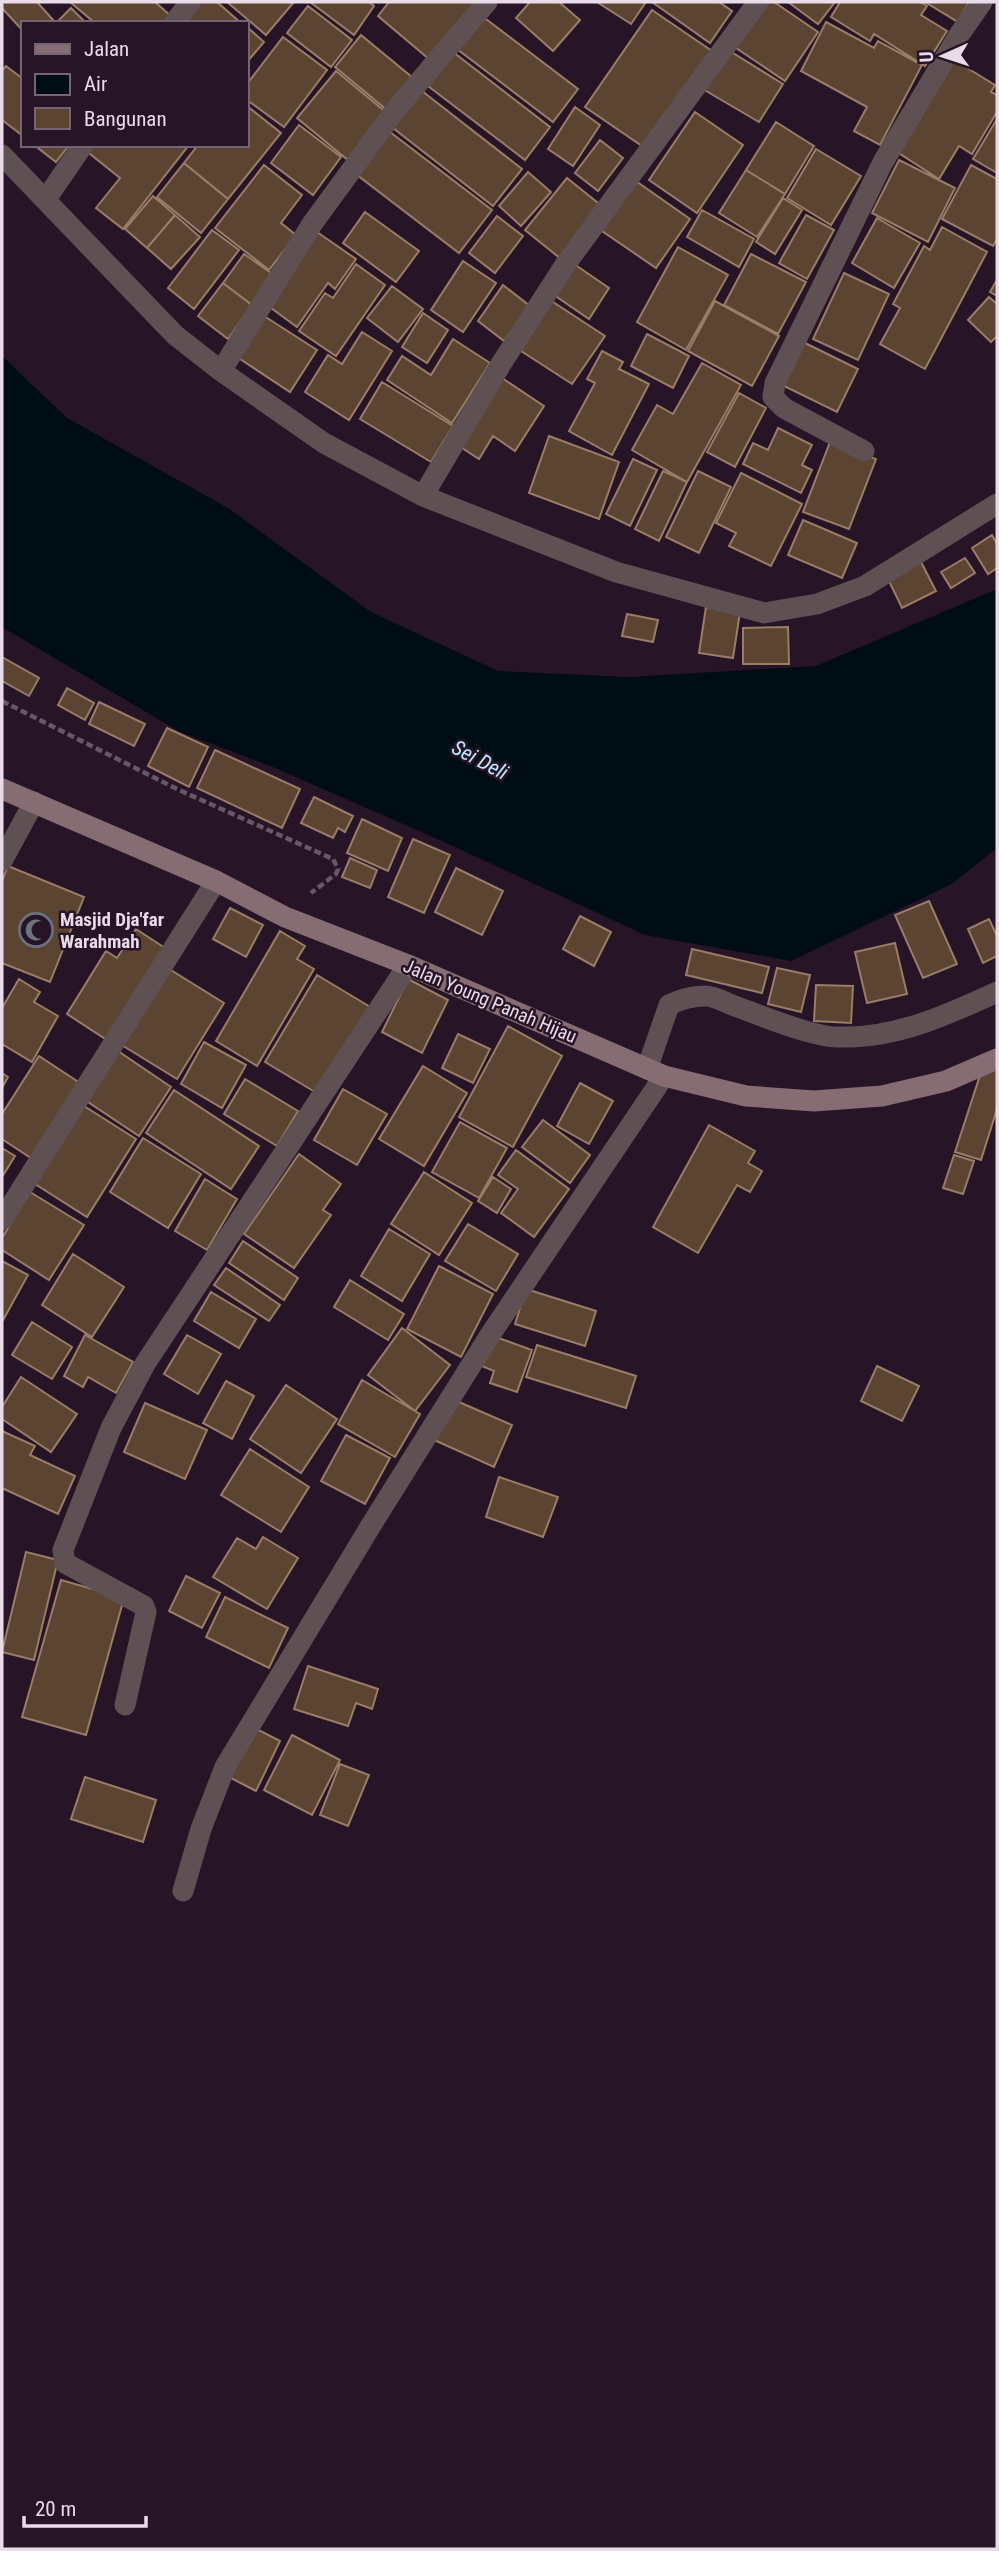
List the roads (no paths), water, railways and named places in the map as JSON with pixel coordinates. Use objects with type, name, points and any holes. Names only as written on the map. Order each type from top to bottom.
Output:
[{"type":"street","points":[[176,21],[190,2]]},
{"type":"street","points":[[221,371],[320,214],[396,109],[487,2]]},
{"type":"street","points":[[423,496],[501,364],[565,265],[758,2]]},
{"type":"street","points":[[864,451],[783,408],[773,397],[775,383],[883,162],[959,35],[982,2]]},
{"type":"street","points":[[46,199],[82,147]]},
{"type":"street","points":[[2,155],[175,335],[221,371],[324,443],[423,496],[616,572],[764,613],[817,604],[865,586],[997,504]]},
{"type":"street","name":"Jalan Young Panah Hijau","points":[[2,789],[216,881],[285,917],[408,965],[656,1072],[746,1096],[814,1101],[882,1096],[946,1081],[997,1059]]},
{"type":"street","points":[[2,861],[34,802]]},
{"type":"street","points":[[2,1220],[216,881]]},
{"type":"street","points":[[125,1705],[146,1612],[144,1606],[65,1563],[63,1550],[111,1428],[145,1364],[408,965]]},
{"type":"street","points":[[183,1891],[201,1829],[225,1766],[377,1515],[656,1072],[669,1005],[683,998],[707,996],[834,1037],[861,1037],[890,1034],[957,1011],[997,992]]},
{"type":"water","name":"Sei Deli","points":[[2,356],[67,418],[228,508],[371,612],[498,671],[629,677],[816,666],[997,589],[997,848],[952,884],[791,961],[645,935],[442,841],[273,767],[180,732],[2,627]]},
{"type":"place","name":"Masjid Dja'far Warahmah","points":[[36,930]]}]
